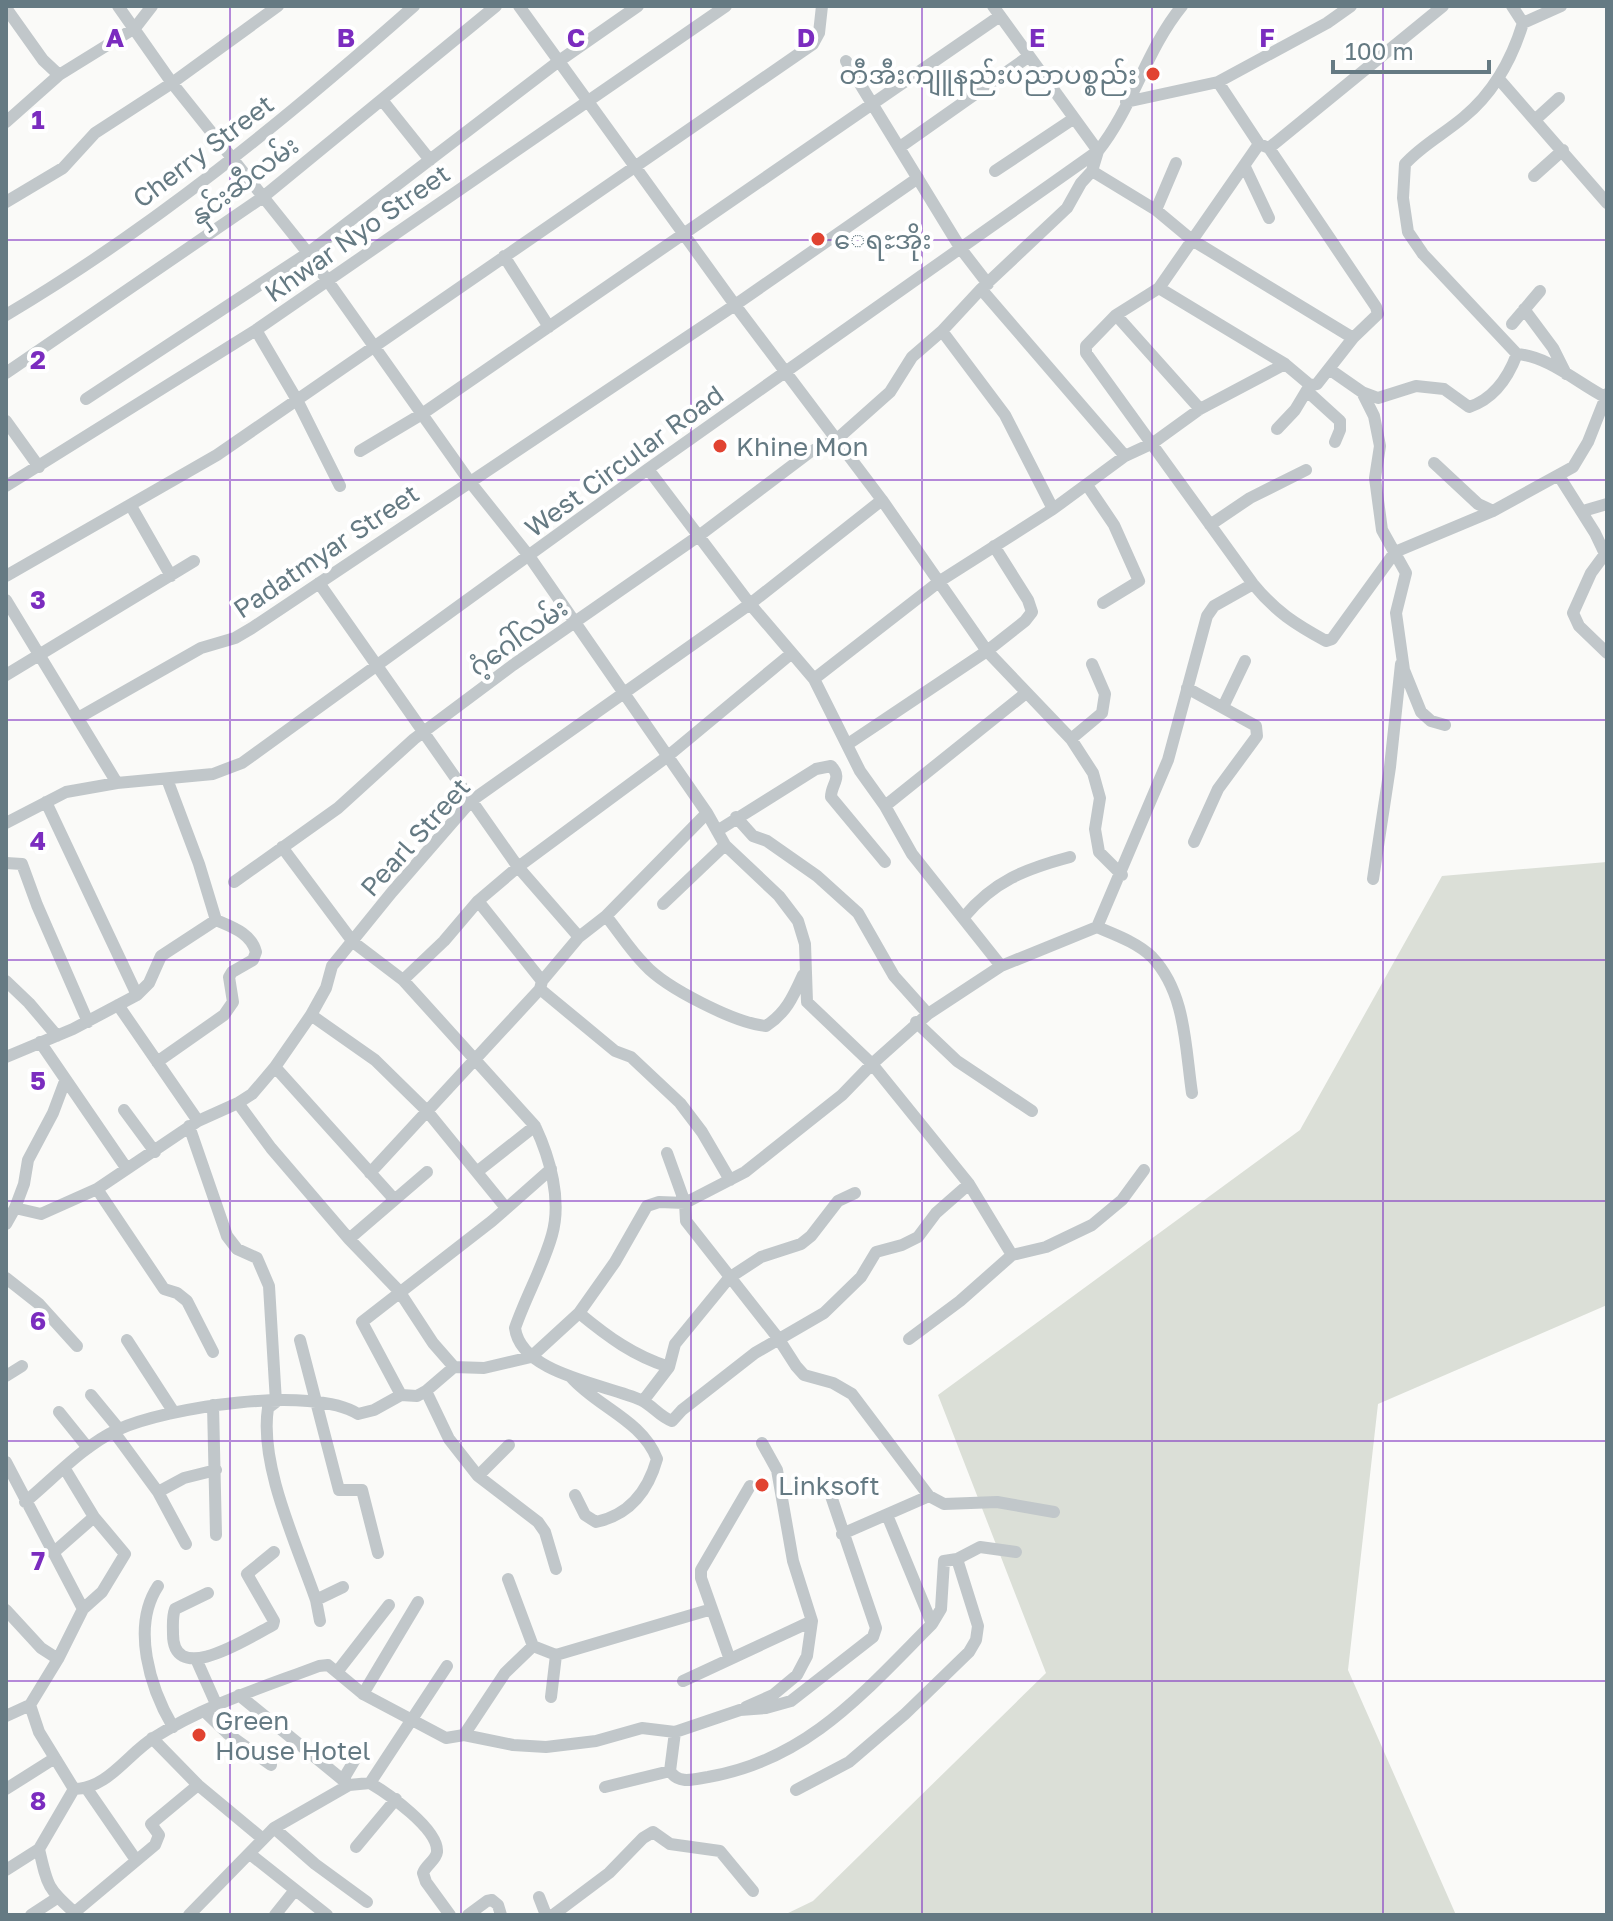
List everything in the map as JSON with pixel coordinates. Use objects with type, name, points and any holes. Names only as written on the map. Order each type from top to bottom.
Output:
[{"type":"street","points":[[118,6],[172,83],[308,253],[470,482],[529,556],[707,813],[725,845],[779,896],[798,921],[805,944],[807,1002],[872,1064],[969,1184],[1012,1255]]},
{"type":"street","points":[[6,122],[59,75],[135,28],[152,6]]},
{"type":"street","points":[[6,185],[10,200],[63,168],[95,133],[172,83],[278,6]]},
{"type":"street","name":"Cherry Street","points":[[6,315],[99,255],[233,159],[414,6]]},
{"type":"street","name":"နှင်းဆီလမ်း","points":[[6,373],[263,197],[496,6]]},
{"type":"street","points":[[519,6],[735,305],[882,500],[987,651],[1071,739],[1093,773],[1100,798],[1095,829],[1099,852],[1122,875]]},
{"type":"street","points":[[86,399],[308,253],[559,61],[638,6]]},
{"type":"street","name":"Khwar Nyo Street","points":[[6,486],[256,330],[726,6]]},
{"type":"street","points":[[6,576],[217,455],[813,44],[819,33],[822,6]]},
{"type":"street","name":"West Circular Road","points":[[6,823],[66,792],[117,783],[213,774],[242,763],[648,469],[1098,151],[1109,136],[1155,44],[1182,6]]},
{"type":"street","points":[[1126,102],[1218,82],[1327,23],[1351,6]]},
{"type":"street","points":[[1443,6],[1264,146],[1245,167],[1159,288],[1116,315],[1086,346],[1086,353],[1269,604],[1289,622],[1326,641],[1338,634],[1395,552],[1493,511],[1573,467],[1588,442],[1606,395],[1527,355],[1517,354],[1423,254],[1408,232],[1404,218],[1405,164],[1482,100],[1513,55],[1523,23],[1561,6]]},
{"type":"street","points":[[1512,6],[1523,23]]},
{"type":"street","points":[[6,8],[43,60],[59,75]]},
{"type":"street","points":[[360,451],[422,414],[684,235],[997,11],[1098,151]]},
{"type":"street","points":[[900,147],[1028,57]]},
{"type":"street","points":[[846,61],[985,286],[1125,456]]},
{"type":"street","points":[[1498,78],[1607,203]]},
{"type":"street","points":[[1218,82],[1378,314],[1353,338],[1317,384],[1308,388],[1295,410],[1277,429]]},
{"type":"street","points":[[1536,119],[1559,98]]},
{"type":"street","points":[[382,100],[430,160]]},
{"type":"street","points":[[995,171],[1073,119]]},
{"type":"street","points":[[1534,176],[1563,150]]},
{"type":"street","name":"ဂံ့ဂေါ်လမ်း","points":[[234,882],[338,808],[422,733],[700,535],[810,452],[836,440],[883,399],[912,357],[1067,208],[1092,171],[1098,151]]},
{"type":"street","points":[[1156,210],[1176,163]]},
{"type":"street","points":[[1245,167],[1269,218]]},
{"type":"street","points":[[1092,171],[1156,210],[1192,240],[1353,338]]},
{"type":"street","name":"Padatmyar Street","points":[[78,718],[201,648],[244,633],[735,305],[918,178]]},
{"type":"street","points":[[504,256],[549,327]]},
{"type":"street","points":[[1159,288],[1285,364],[1340,421],[1335,442]]},
{"type":"street","points":[[1512,324],[1540,291]]},
{"type":"street","points":[[1524,309],[1553,348],[1566,374]]},
{"type":"street","points":[[1116,315],[1200,409]]},
{"type":"street","points":[[256,330],[297,400],[340,486]]},
{"type":"street","points":[[942,331],[1005,415],[1053,509]]},
{"type":"street","points":[[1329,369],[1362,392],[1378,398],[1416,386],[1444,389],[1469,407],[1482,402],[1497,389],[1511,370],[1517,354]]},
{"type":"street","points":[[814,679],[940,581],[1053,509],[1125,456],[1153,443],[1200,409],[1285,364]]},
{"type":"street","points":[[1362,392],[1374,416],[1380,446],[1375,478],[1382,530],[1406,573],[1396,613],[1401,657],[1390,767],[1373,879]]},
{"type":"street","points":[[6,421],[39,467]]},
{"type":"street","points":[[1434,463],[1478,504],[1493,511]]},
{"type":"street","points":[[648,469],[750,604],[814,679],[860,771],[885,806],[912,854],[1001,966]]},
{"type":"street","points":[[1210,525],[1250,498],[1306,470]]},
{"type":"street","points":[[1559,476],[1601,531],[1605,554],[1591,573],[1573,613],[1579,626],[1607,653]]},
{"type":"street","points":[[1087,485],[1114,525],[1139,581],[1103,603]]},
{"type":"street","name":"Pearl Street","points":[[15,1208],[41,1214],[97,1189],[193,1124],[252,1094],[311,1015],[326,988],[332,966],[471,801],[750,604],[882,500]]},
{"type":"street","points":[[1583,511],[1607,504]]},
{"type":"street","points":[[131,506],[171,576]]},
{"type":"street","points":[[848,744],[987,651],[1032,612],[1028,600],[994,546]]},
{"type":"street","points":[[6,675],[194,561]]},
{"type":"street","points":[[319,583],[518,867],[579,937]]},
{"type":"street","points":[[25,1502],[88,1448],[117,1430],[173,1411],[213,1405],[316,1401],[344,1405],[358,1414],[374,1410],[401,1395],[417,1396],[454,1367],[484,1368],[531,1357],[579,1313],[615,1262],[647,1206],[659,1202],[685,1203],[745,1172],[842,1095],[916,1022],[1001,966],[1097,927],[1122,875],[1168,760],[1210,611],[1253,584]]},
{"type":"street","points":[[6,600],[117,783]]},
{"type":"street","points":[[403,980],[444,941],[478,901],[518,867],[668,756],[792,653]]},
{"type":"street","points":[[1401,657],[1421,712],[1431,721],[1445,725]]},
{"type":"street","points":[[1223,707],[1245,661]]},
{"type":"street","points":[[1071,739],[1102,713],[1105,694],[1092,664]]},
{"type":"street","points":[[1187,688],[1256,726],[1257,736],[1218,789],[1194,842]]},
{"type":"street","points":[[885,806],[1026,693]]},
{"type":"street","points":[[717,831],[816,769],[831,766],[837,778],[831,797],[885,862]]},
{"type":"street","points":[[157,1062],[224,1015],[233,1002],[229,977],[253,960],[256,952],[248,937],[216,920],[167,779]]},
{"type":"street","points":[[46,802],[137,995]]},
{"type":"street","points":[[370,1173],[476,1060],[579,937],[606,916],[707,813]]},
{"type":"street","points":[[736,817],[753,836],[767,841],[817,876],[858,913],[894,976],[928,1014]]},
{"type":"street","points":[[663,904],[725,845]]},
{"type":"street","points":[[282,847],[353,942],[403,980],[535,1126],[547,1152],[555,1203],[553,1233],[515,1328],[517,1339],[531,1357],[569,1375],[643,1401],[667,1419],[676,1419],[682,1410],[729,1372],[778,1338],[824,1313],[861,1277],[876,1252],[918,1237],[936,1213],[969,1184]]},
{"type":"street","points":[[964,917],[982,895],[1005,880],[1070,857]]},
{"type":"street","points":[[6,863],[22,864],[88,1022]]},
{"type":"street","points":[[478,901],[541,985],[615,1051],[631,1057],[680,1103],[702,1132],[730,1180]]},
{"type":"street","points":[[606,916],[646,968],[703,1004],[741,1022],[766,1026],[778,1018],[788,1007],[804,974]]},
{"type":"street","points":[[6,1057],[88,1022],[137,995],[149,983],[161,956],[216,920]]},
{"type":"street","points":[[1097,927],[1151,956],[1173,987],[1179,1006],[1192,1093]]},
{"type":"street","points":[[6,981],[57,1036]]},
{"type":"street","points":[[118,1005],[157,1062],[193,1124],[227,1236],[237,1249],[257,1258],[269,1286],[276,1402]]},
{"type":"street","points":[[311,1015],[375,1060],[427,1111],[506,1208]]},
{"type":"street","points":[[916,1022],[957,1061],[1032,1111]]},
{"type":"street","points":[[40,1042],[127,1169]]},
{"type":"street","points":[[275,1067],[394,1199]]},
{"type":"street","points":[[6,1224],[24,1184],[28,1160],[53,1113],[65,1081]]},
{"type":"street","points":[[238,1103],[271,1148],[349,1239],[399,1291],[433,1343],[454,1367]]},
{"type":"street","points":[[124,1110],[155,1152]]},
{"type":"street","points":[[478,1171],[535,1126]]},
{"type":"street","points":[[667,1153],[685,1203],[686,1221],[778,1338],[796,1366],[804,1375],[833,1383],[852,1394],[929,1496],[944,1504],[997,1502],[1054,1512]]},
{"type":"street","points":[[401,1395],[362,1322],[492,1221],[551,1169]]},
{"type":"street","points":[[909,1339],[960,1301],[1012,1255],[1046,1247],[1092,1225],[1122,1200],[1144,1170]]},
{"type":"street","points":[[349,1239],[427,1172]]},
{"type":"street","points":[[97,1189],[164,1289],[177,1293],[187,1301],[213,1352]]},
{"type":"street","points":[[643,1401],[669,1367],[675,1344],[729,1278],[761,1257],[801,1244],[838,1201],[855,1193]]},
{"type":"street","points":[[6,1278],[39,1304],[77,1346]]},
{"type":"street","points":[[579,1313],[627,1350],[669,1367]]},
{"type":"street","points":[[127,1340],[173,1411]]},
{"type":"street","points":[[300,1340],[339,1490],[362,1490],[378,1553]]},
{"type":"street","points":[[6,1376],[22,1366]]},
{"type":"street","points":[[569,1375],[581,1389],[605,1404],[650,1443],[657,1459],[653,1472],[630,1508],[607,1520],[596,1522],[585,1515],[575,1495]]},
{"type":"street","points":[[426,1391],[449,1439],[478,1476],[538,1522],[545,1532],[556,1569]]},
{"type":"street","points":[[91,1395],[158,1492],[186,1544]]},
{"type":"street","points":[[276,1402],[268,1408],[266,1422],[271,1469],[316,1600],[320,1621]]},
{"type":"street","points":[[213,1405],[216,1535]]},
{"type":"street","points":[[59,1412],[88,1448]]},
{"type":"street","points":[[6,1870],[39,1849],[81,1789],[105,1778],[152,1738],[239,1695],[319,1666],[328,1665],[363,1694],[446,1738],[464,1735],[513,1745],[546,1747],[596,1741],[642,1728],[675,1732],[773,1695],[797,1675],[807,1656],[812,1621],[793,1561],[777,1470],[762,1443]]},
{"type":"street","points":[[478,1476],[509,1445]]},
{"type":"street","points":[[6,1462],[83,1609]]},
{"type":"street","points":[[6,1716],[30,1705],[83,1609],[102,1592],[125,1554],[94,1517],[65,1469]]},
{"type":"street","points":[[158,1492],[184,1478],[216,1470]]},
{"type":"street","points":[[729,1657],[701,1578],[701,1570],[750,1486]]},
{"type":"street","points":[[740,1710],[766,1708],[791,1701],[873,1637],[875,1619],[842,1534],[829,1490]]},
{"type":"street","points":[[842,1534],[929,1496]]},
{"type":"street","points":[[887,1515],[932,1624]]},
{"type":"street","points":[[53,1553],[94,1517]]},
{"type":"street","points":[[675,1732],[670,1771],[675,1778],[685,1781],[766,1760],[814,1736],[852,1705],[932,1624],[941,1609],[944,1561],[957,1559],[980,1547],[1016,1552]]},
{"type":"street","points":[[208,1593],[175,1609],[175,1651],[182,1657],[197,1661],[273,1625],[274,1621],[247,1574],[274,1552]]},
{"type":"street","points":[[796,1790],[849,1762],[905,1714],[969,1652],[976,1640],[978,1626],[957,1559]]},
{"type":"street","points":[[508,1579],[533,1646],[556,1655],[712,1609]]},
{"type":"street","points":[[158,1586],[150,1597],[145,1614],[146,1651],[159,1704],[173,1727]]},
{"type":"street","points":[[316,1600],[343,1587]]},
{"type":"street","points":[[363,1694],[418,1602]]},
{"type":"street","points":[[337,1672],[389,1605]]},
{"type":"street","points":[[6,1610],[41,1648],[58,1659]]},
{"type":"street","points":[[683,1681],[812,1621]]},
{"type":"street","points":[[6,1635],[19,1626]]},
{"type":"street","points":[[464,1735],[505,1673],[533,1646]]},
{"type":"street","points":[[551,1697],[556,1655]]},
{"type":"street","points":[[197,1661],[211,1709],[228,1734],[271,1765]]},
{"type":"street","points":[[370,1783],[447,1666]]},
{"type":"street","points":[[239,1695],[346,1782],[370,1783],[396,1799],[431,1835],[437,1848],[436,1857],[423,1873],[450,1915]]},
{"type":"street","points":[[30,1705],[39,1732],[55,1758],[136,1860]]},
{"type":"street","points":[[152,1738],[198,1785],[263,1839]]},
{"type":"street","points":[[189,1915],[274,1828],[346,1782],[360,1751]]},
{"type":"street","points":[[6,1789],[55,1758]]},
{"type":"street","points":[[605,1787],[670,1771]]},
{"type":"street","points":[[39,1849],[46,1880],[57,1898],[76,1914],[157,1843],[159,1835],[151,1824],[198,1785]]},
{"type":"street","points":[[356,1847],[396,1799]]},
{"type":"street","points":[[274,1828],[315,1864],[367,1902]]},
{"type":"street","points":[[553,1915],[609,1873],[643,1838],[653,1832],[670,1844],[720,1851],[753,1891]]},
{"type":"street","points":[[250,1854],[327,1915]]},
{"type":"street","points":[[275,1915],[295,1890]]},
{"type":"street","points":[[539,1897],[546,1915]]},
{"type":"street","points":[[31,1915],[57,1898]]},
{"type":"street","points":[[468,1915],[492,1900],[498,1905],[501,1915]]},
{"type":"shaded area","points":[[1607,862],[1607,1305],[1378,1404],[1348,1670],[1456,1915],[784,1915],[813,1901],[1046,1673],[938,1395],[1300,1130],[1442,876]]},
{"type":"place","name":"တီအီးကျူနည်းပညာပစ္စည်း","points":[[1153,74]]},
{"type":"place","name":"ေရႊအိုး","points":[[818,239]]},
{"type":"place","name":"Khine Mon","points":[[720,446]]},
{"type":"place","name":"Linksoft","points":[[762,1485]]},
{"type":"place","name":"Green House Hotel","points":[[199,1735]]}]
